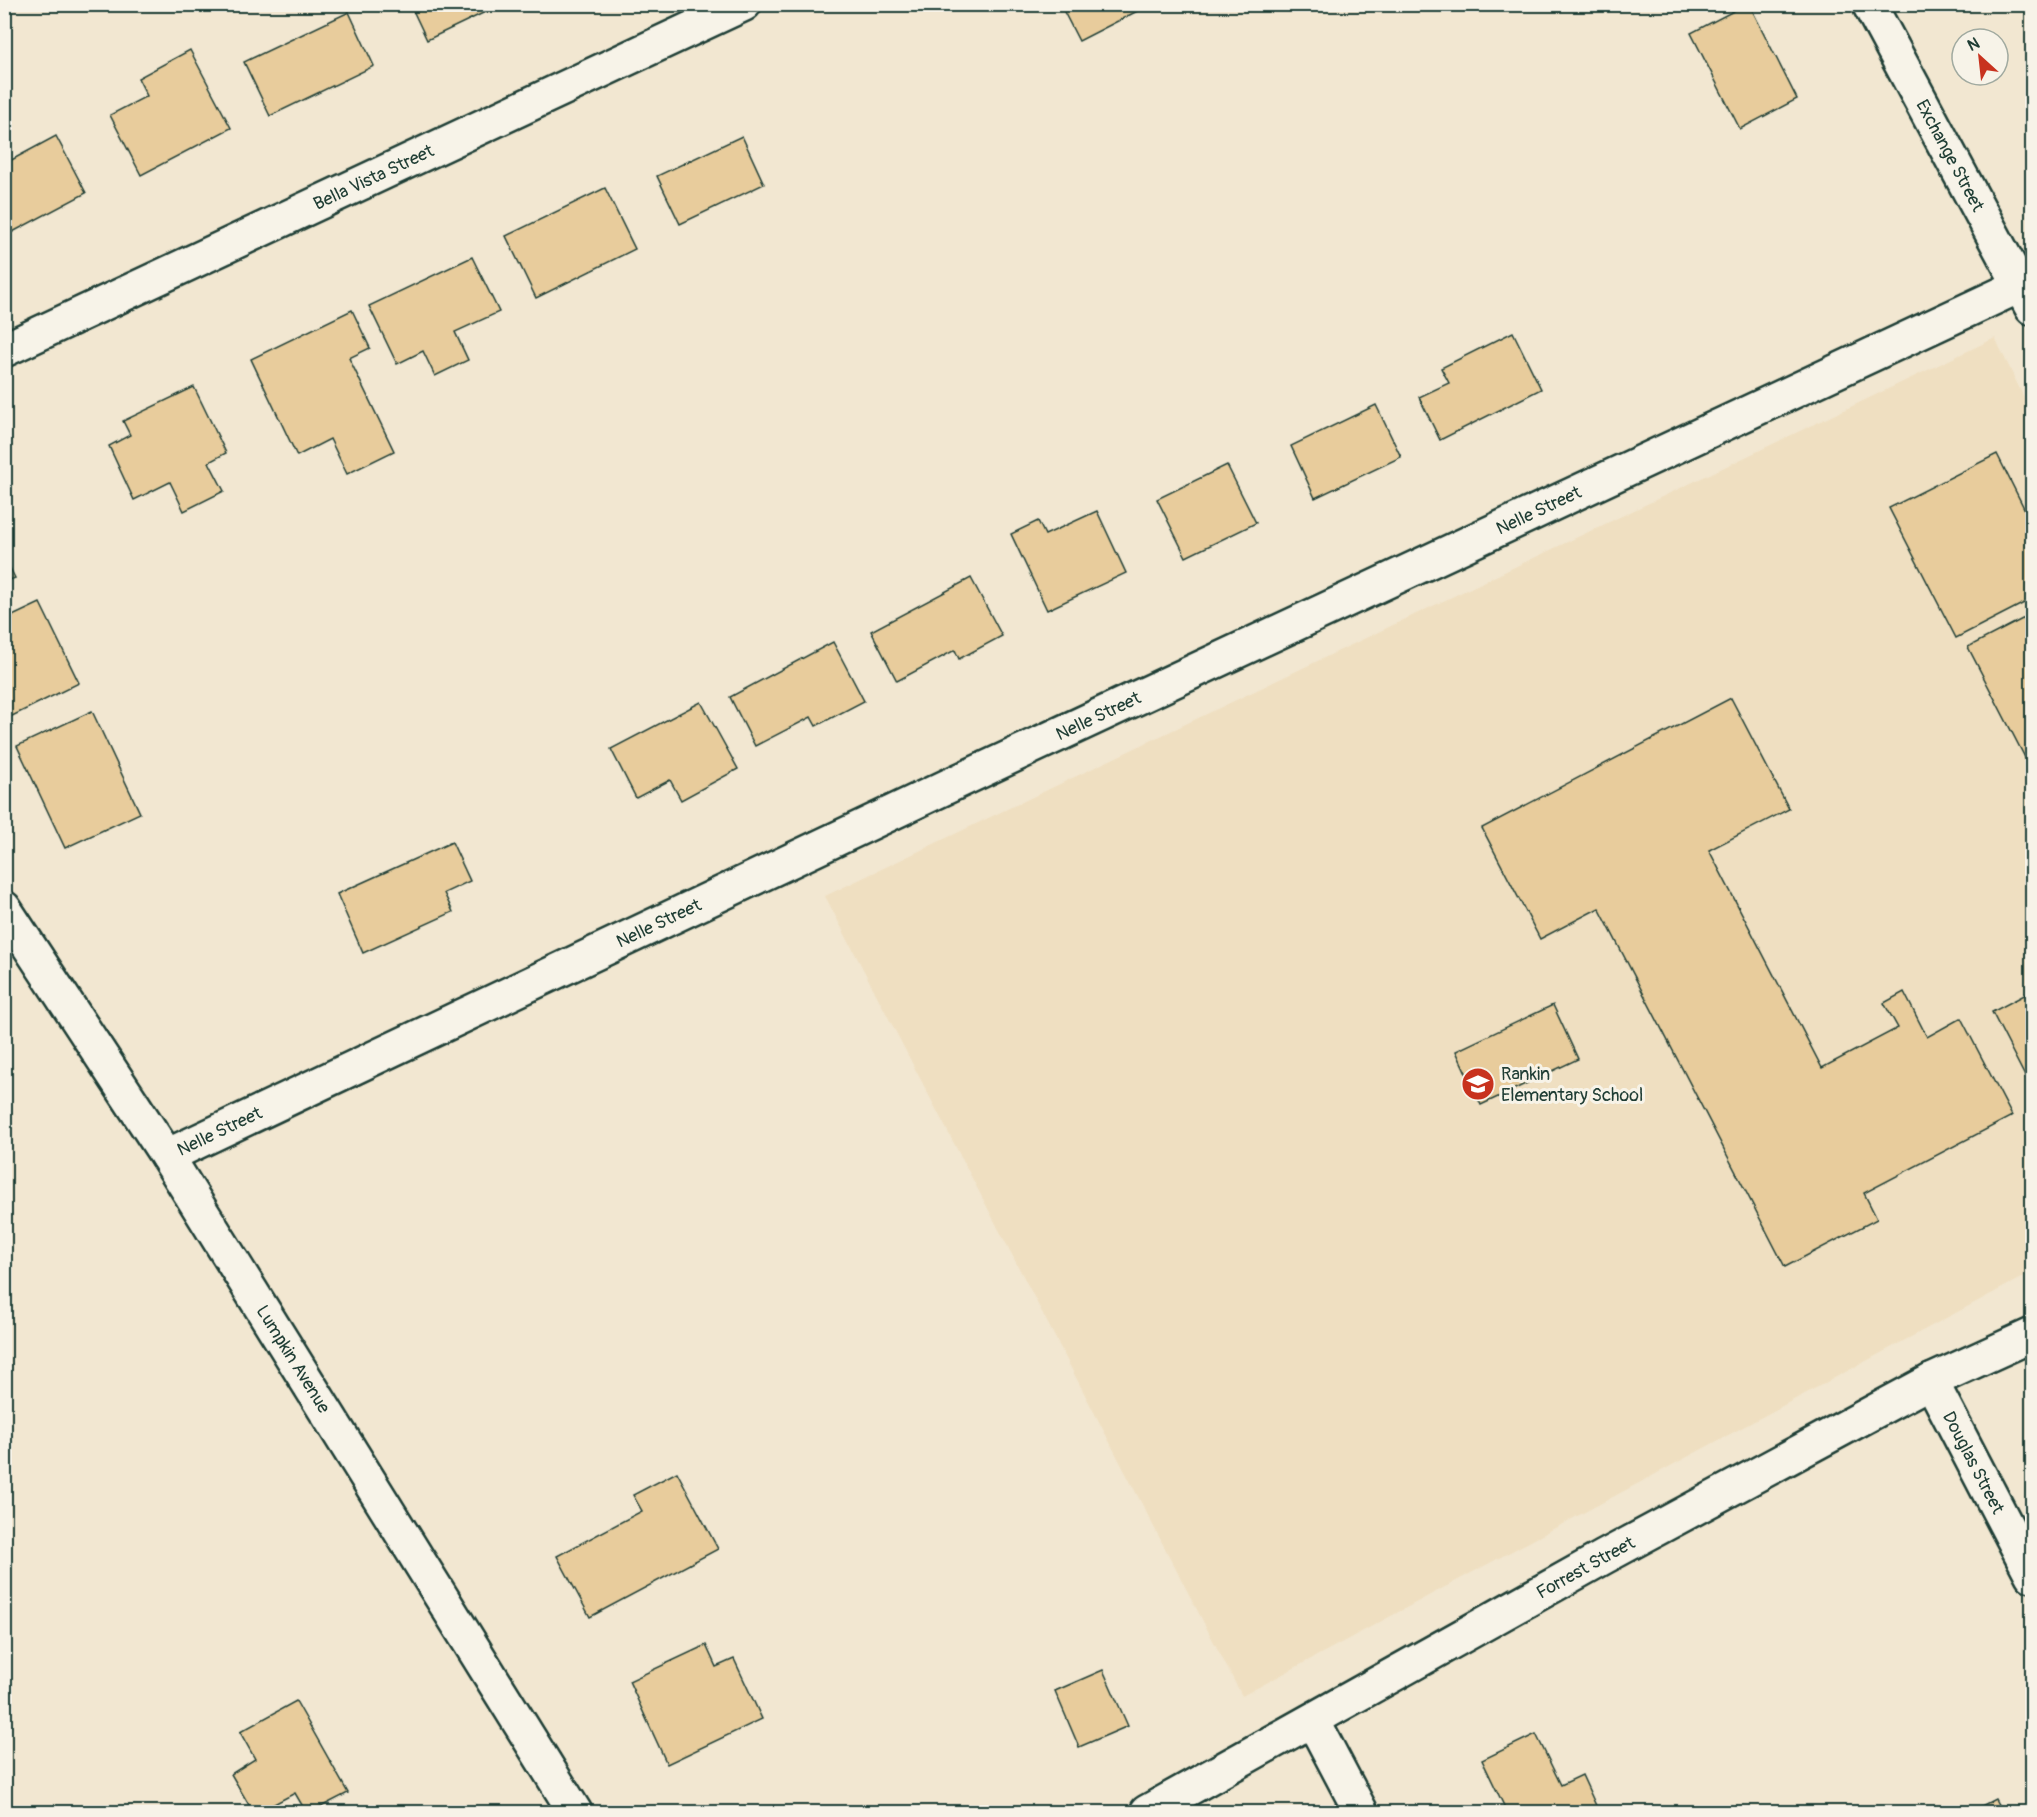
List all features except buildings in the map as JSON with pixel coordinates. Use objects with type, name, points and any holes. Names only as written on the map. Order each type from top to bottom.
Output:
[{"type":"street","name":"Bella Vista Street","points":[[4,350],[744,4]]},
{"type":"street","name":"Exchange Street","points":[[1869,4],[2029,291]]},
{"type":"street","name":"Nelle Street","points":[[167,1156],[961,780],[2029,291]]},
{"type":"street","name":"Lumpkin Avenue","points":[[4,908],[167,1156],[575,1812]]},
{"type":"street","name":"Forrest Street","points":[[1147,1812],[1604,1557],[1931,1381],[2032,1335]]},
{"type":"street","name":"Douglas Street","points":[[1931,1381],[2032,1575]]},
{"type":"street","points":[[1313,1721],[1361,1812]]},
{"type":"shaded area","name":"Rankin Elementary School","points":[[1995,338],[2032,414],[2032,1272],[1242,1696],[825,896]]},
{"type":"place","name":"Rankin Elementary School","points":[[1478,1084]]}]
